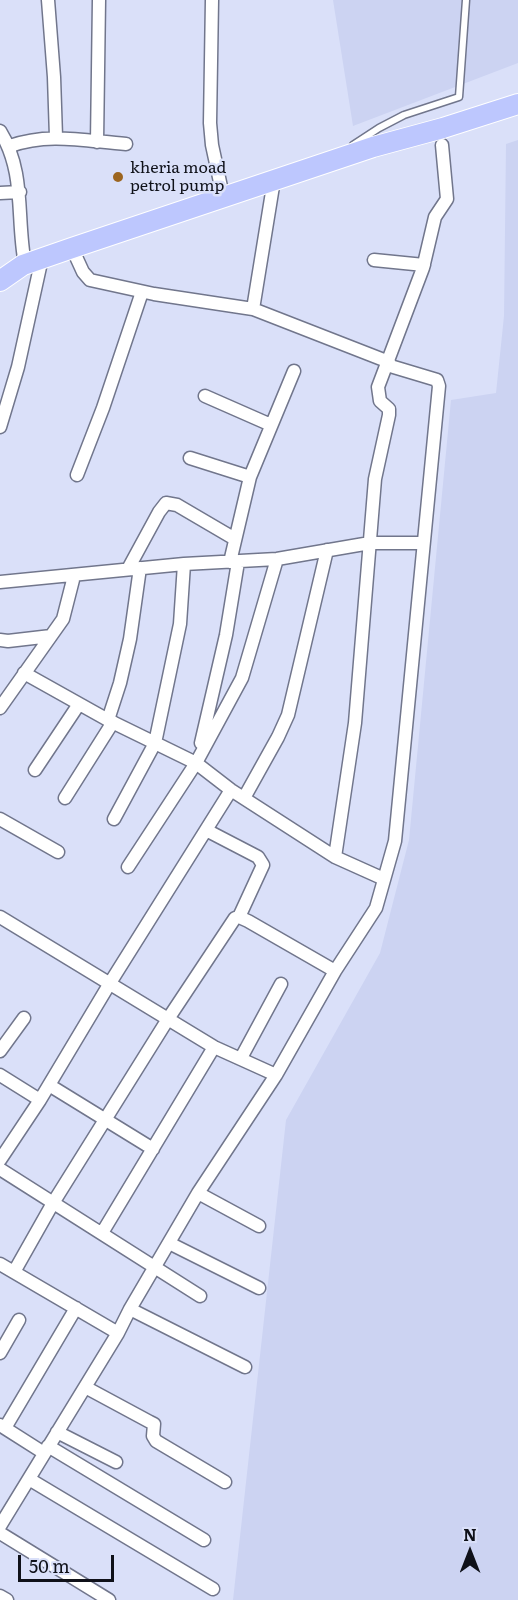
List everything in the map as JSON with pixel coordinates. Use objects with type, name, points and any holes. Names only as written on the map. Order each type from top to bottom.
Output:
[{"type":"main road","points":[[0,281],[30,263],[184,212],[223,196],[373,147],[518,104]]},
{"type":"main road","points":[[0,265],[30,263]]},
{"type":"street","points":[[48,0],[56,137]]},
{"type":"street","points":[[98,142],[99,0]]},
{"type":"street","points":[[212,0],[210,123],[223,196]]},
{"type":"street","points":[[0,131],[10,146],[20,192],[21,244],[30,263],[18,367],[0,427]]},
{"type":"street","points":[[10,146],[33,139],[56,137],[126,144]]},
{"type":"street","points":[[335,857],[356,723],[375,479],[389,415],[389,409],[380,400],[378,387],[424,265],[435,217],[447,199],[442,145]]},
{"type":"street","points":[[253,309],[274,180]]},
{"type":"street","points":[[0,193],[20,192]]},
{"type":"street","points":[[0,1527],[118,1333],[198,1193],[276,1076],[335,971],[375,908],[395,841],[439,383],[437,380],[388,364],[253,309],[142,292],[90,280],[83,272],[72,248]]},
{"type":"street","points":[[374,260],[424,265]]},
{"type":"street","points":[[77,475],[103,408],[142,292]]},
{"type":"street","points":[[197,760],[226,635],[235,539],[250,477],[294,371]]},
{"type":"street","points":[[205,396],[272,425]]},
{"type":"street","points":[[190,458],[250,477]]},
{"type":"street","points":[[65,798],[110,721],[130,639],[134,569],[159,512],[166,503],[177,505],[235,539]]},
{"type":"street","points":[[0,582],[184,564],[277,559],[370,543],[423,543]]},
{"type":"street","points":[[244,798],[279,737],[288,715],[327,550]]},
{"type":"street","points":[[128,867],[197,760],[242,678],[277,559]]},
{"type":"street","points":[[114,819],[155,743],[180,624],[184,564]]},
{"type":"street","points":[[0,708],[65,614],[74,576]]},
{"type":"street","points":[[0,640],[51,636]]},
{"type":"street","points":[[24,673],[110,721],[197,760],[231,790],[335,857],[384,879]]},
{"type":"street","points":[[35,770],[79,704]]},
{"type":"street","points":[[0,1160],[40,1100],[231,790]]},
{"type":"street","points":[[0,819],[58,852]]},
{"type":"street","points":[[14,1272],[53,1203],[168,1019],[234,920],[239,917],[263,865],[258,857],[206,830]]},
{"type":"street","points":[[0,917],[214,1047],[276,1076]]},
{"type":"street","points":[[239,917],[335,971]]},
{"type":"street","points":[[241,1058],[281,984]]},
{"type":"street","points":[[0,1051],[24,1018]]},
{"type":"street","points":[[102,1233],[214,1047]]},
{"type":"street","points":[[0,1075],[40,1100]]},
{"type":"street","points":[[48,1085],[153,1149]]},
{"type":"street","points":[[0,1169],[200,1296]]},
{"type":"street","points":[[198,1193],[259,1226]]},
{"type":"street","points":[[169,1242],[259,1288]]},
{"type":"street","points":[[0,1264],[118,1333]]},
{"type":"street","points":[[76,1308],[3,1426],[204,1540]]},
{"type":"street","points":[[130,1309],[245,1367]]},
{"type":"street","points":[[0,1353],[19,1320]]},
{"type":"street","points":[[85,1387],[154,1424],[153,1436],[156,1441],[225,1482]]},
{"type":"street","points":[[57,1432],[116,1462]]},
{"type":"street","points":[[29,1479],[213,1589]]},
{"type":"street","points":[[0,1533],[109,1600]]},
{"type":"street","points":[[0,1596],[7,1600]]},
{"type":"lane","points":[[340,158],[350,148],[379,128],[417,110],[459,97],[466,0]]},
{"type":"shaded area","points":[[333,0],[518,0],[518,63],[353,126]]},
{"type":"shaded area","points":[[518,140],[518,1600],[233,1600],[286,1120],[380,953],[409,840],[451,400],[496,393],[504,316],[506,144]]},
{"type":"place","name":"kheria moad petrol pump","points":[[118,177]]}]
